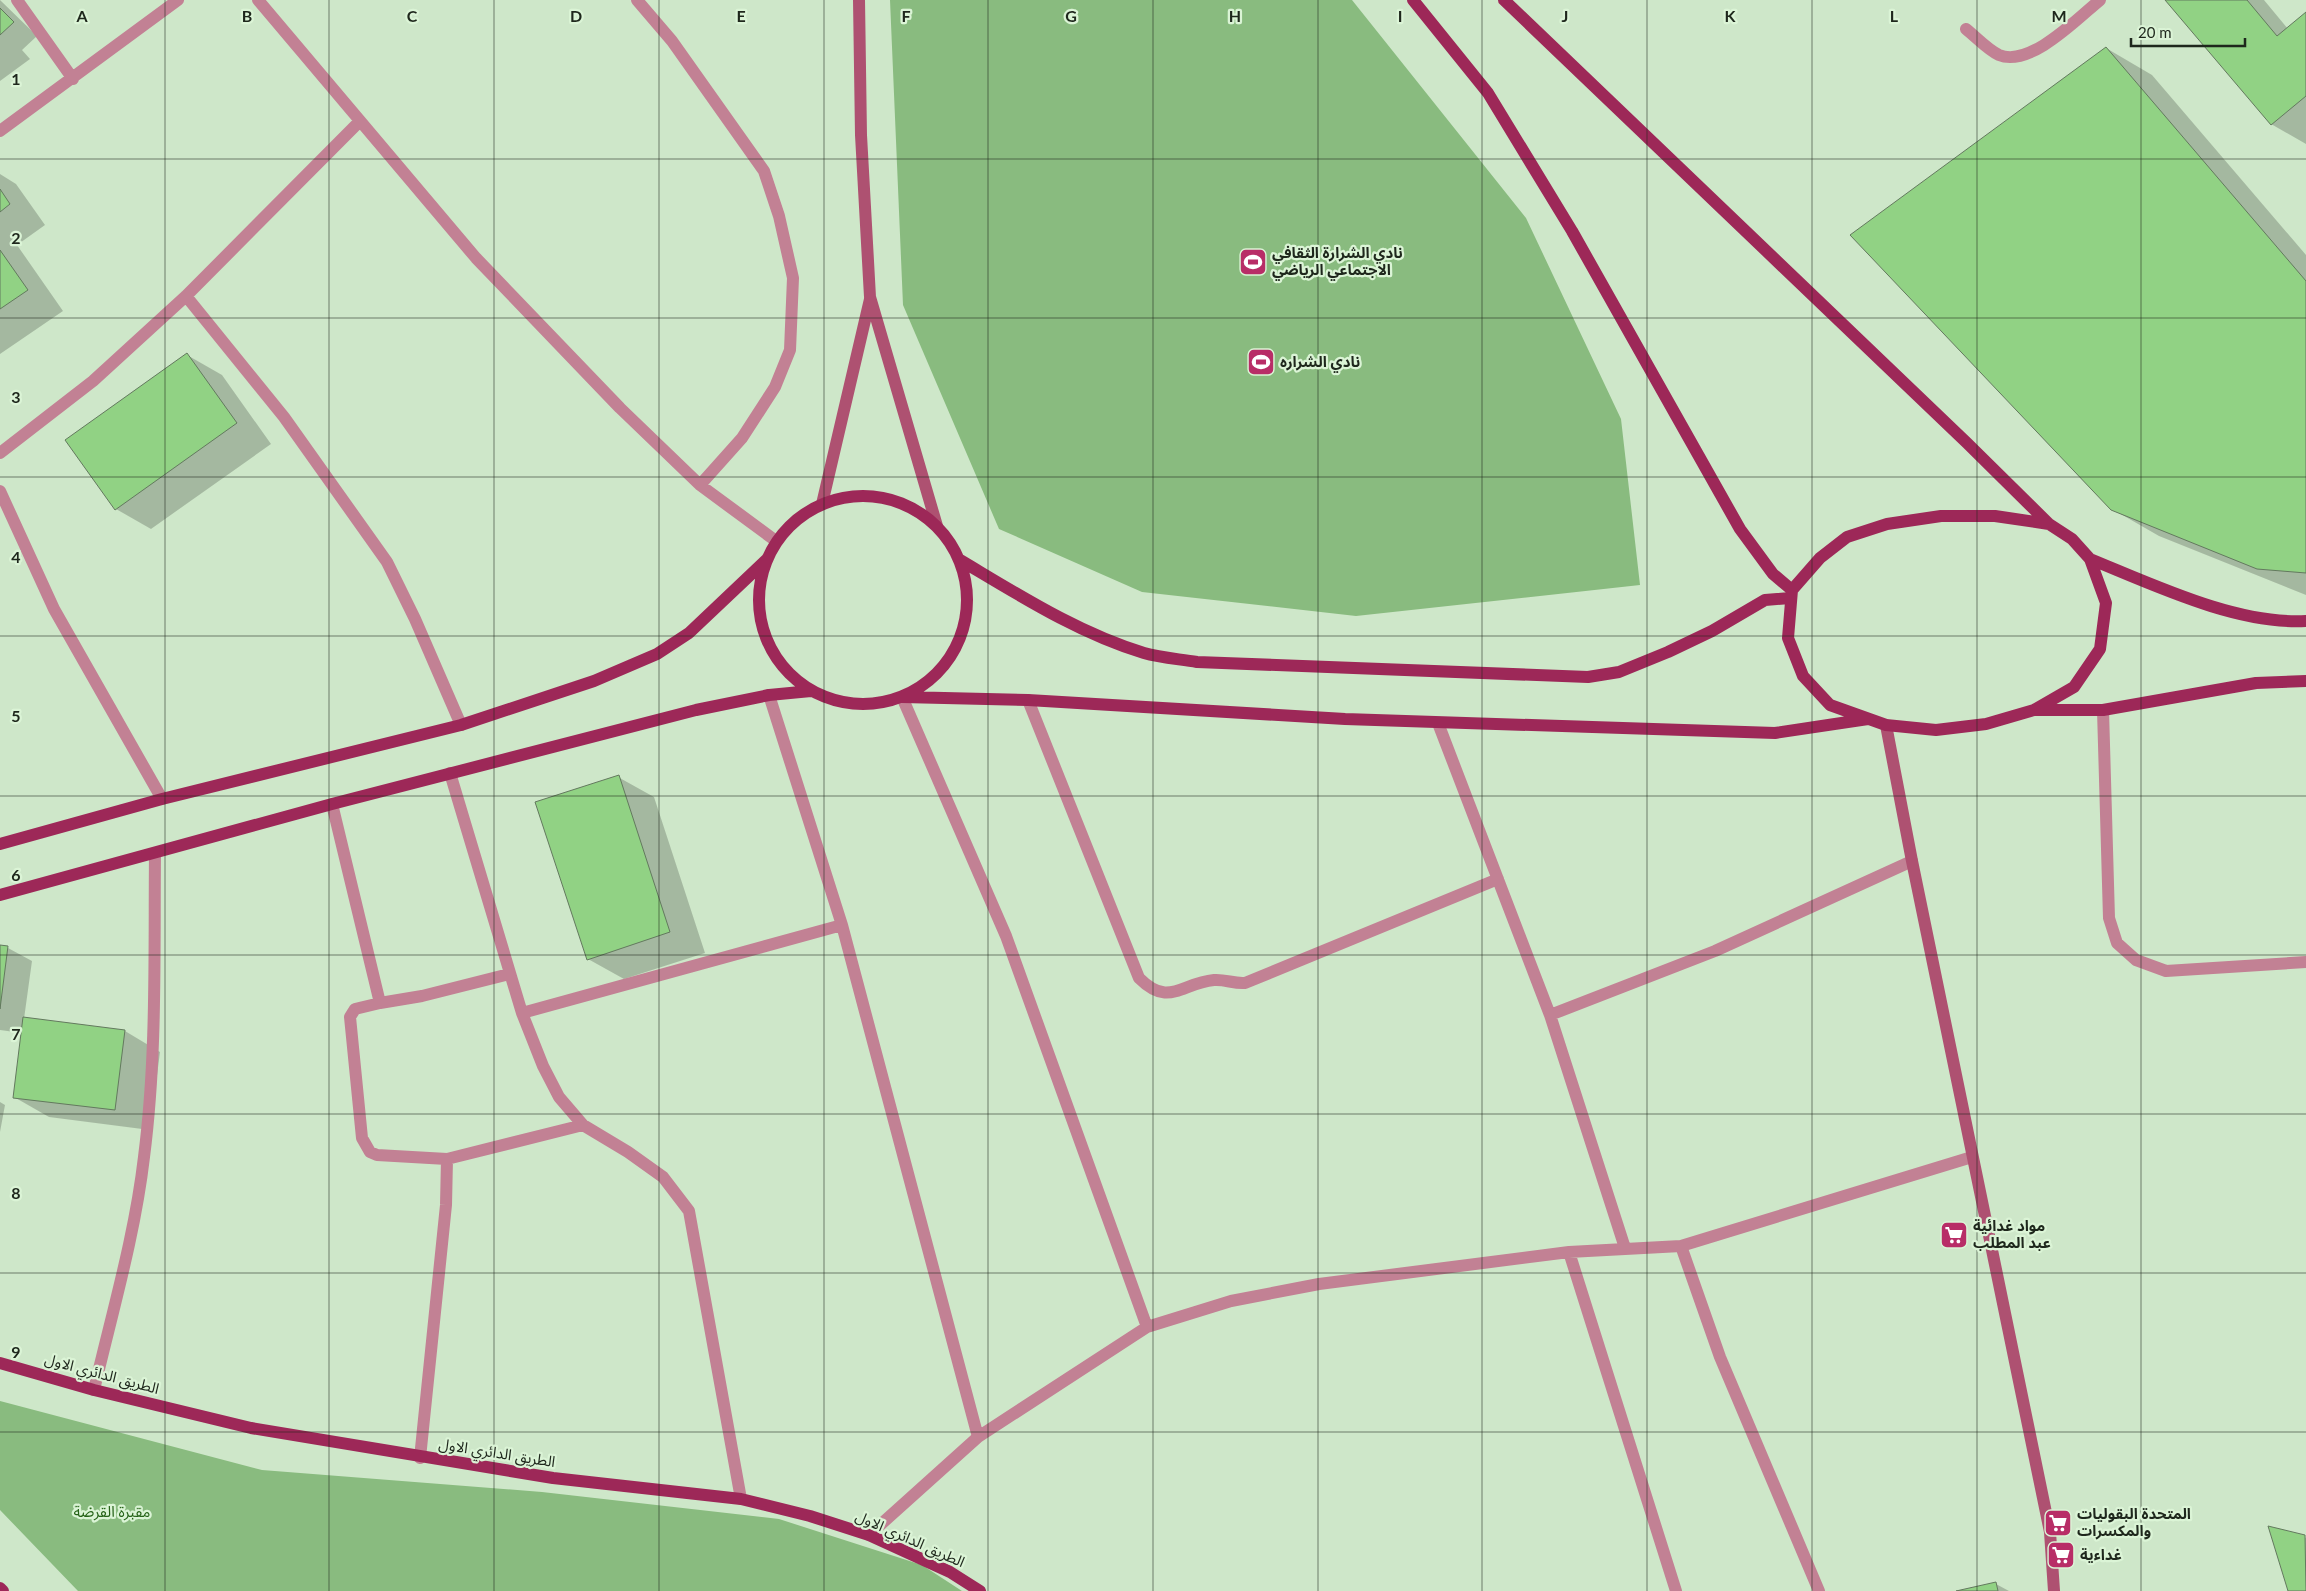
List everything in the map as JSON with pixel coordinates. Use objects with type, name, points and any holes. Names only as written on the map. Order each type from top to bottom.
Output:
[{"type":"main road","points":[[1413,0],[1488,93],[1572,231],[1740,529],[1772,574],[1791,594]]},
{"type":"main road","points":[[1504,0],[1967,443],[2049,524],[2072,539],[2090,559],[2106,603],[2100,649],[2074,687],[2034,710],[1986,724],[1936,730],[1886,725],[1830,705],[1803,676],[1788,638],[1791,594],[1820,558],[1847,537],[1887,524],[1941,516],[1996,516],[2049,524]]},
{"type":"main road","points":[[902,697],[926,683],[939,670],[960,640],[966,614],[966,586],[960,560],[937,526],[912,508],[883,498],[852,496],[822,504],[796,519],[776,542],[766,560],[758,590],[760,619],[770,648],[787,673],[811,691],[840,702],[872,704],[902,697],[1028,700],[1345,720],[1775,733],[1868,719]]},
{"type":"main road","points":[[2090,559],[2173,592],[2238,613],[2283,623],[2306,621]]},
{"type":"main road","points":[[0,844],[162,799],[461,725],[594,682],[657,654],[689,633],[766,560]]},
{"type":"main road","points":[[960,560],[1033,604],[1080,628],[1145,653],[1197,662],[1588,677],[1619,672],[1668,652],[1712,632],[1765,600],[1791,594]]},
{"type":"main road","points":[[2034,710],[2103,710],[2256,683],[2306,680]]},
{"type":"main road","points":[[0,895],[332,804],[696,710],[769,695],[811,691]]},
{"type":"main road","name":"الطريق الدائري الاول","points":[[0,1363],[94,1390],[251,1428],[420,1458],[553,1478],[741,1499],[810,1516],[869,1535],[950,1572],[980,1591]]},
{"type":"main road","points":[[0,1588],[3,1591]]},
{"type":"street","points":[[17,0],[73,79]]},
{"type":"street","points":[[0,131],[178,0]]},
{"type":"street","points":[[258,0],[476,258],[620,408],[700,485],[776,542]]},
{"type":"street","points":[[637,0],[672,41],[764,172],[779,216],[793,278],[790,350],[775,387],[742,438],[700,485]]},
{"type":"street","points":[[859,0],[861,135],[870,297],[937,526]]},
{"type":"street","points":[[1966,29],[1998,55],[2008,58],[2020,57],[2046,44],[2100,0]]},
{"type":"street","points":[[0,453],[93,381],[186,296],[360,122]]},
{"type":"street","points":[[186,296],[284,417],[386,562],[416,619],[461,725]]},
{"type":"street","points":[[822,504],[870,297]]},
{"type":"street","points":[[0,491],[54,609],[162,799]]},
{"type":"street","points":[[769,695],[842,925],[978,1437]]},
{"type":"street","points":[[902,697],[1006,936],[1147,1327]]},
{"type":"street","points":[[1028,700],[1139,978],[1150,988],[1160,993],[1173,992],[1212,980],[1245,983],[1498,879]]},
{"type":"street","points":[[2103,710],[2109,918],[2118,943],[2136,960],[2166,971],[2306,962]]},
{"type":"street","points":[[1438,723],[1550,1015],[1625,1248]]},
{"type":"street","points":[[1886,725],[1972,1157],[2050,1532],[2054,1591]]},
{"type":"street","points":[[450,773],[508,974],[543,1066],[559,1097],[583,1125],[628,1152],[663,1177],[689,1211],[741,1499]]},
{"type":"street","points":[[332,804],[380,1003]]},
{"type":"street","points":[[94,1390],[138,1202],[145,1149],[153,1032],[155,854]]},
{"type":"street","points":[[1550,1015],[1715,951],[1912,861]]},
{"type":"street","points":[[522,1014],[842,925]]},
{"type":"street","points":[[508,974],[422,996],[355,1009],[350,1017],[362,1138],[370,1152],[378,1155],[447,1158],[583,1125]]},
{"type":"street","points":[[869,1535],[978,1437],[1147,1327],[1231,1301],[1319,1284],[1569,1252],[1681,1246],[1972,1157]]},
{"type":"street","points":[[420,1458],[445,1215],[447,1158]]},
{"type":"street","points":[[1681,1246],[1720,1357],[1819,1591]]},
{"type":"street","points":[[1569,1252],[1676,1591]]},
{"type":"green space","name":"نادي الشراره","points":[[890,0],[1352,0],[1526,218],[1621,419],[1640,585],[1356,616],[1142,592],[999,529],[903,305]]},
{"type":"green space","name":"مقبرة القرضة","points":[[0,1401],[262,1470],[542,1492],[779,1519],[922,1565],[962,1591],[78,1591],[0,1510]]},
{"type":"building","points":[[2165,0],[2247,0],[2277,36],[2306,12],[2306,96],[2271,125]]},
{"type":"building","points":[[0,8],[14,22],[0,35]]},
{"type":"building","points":[[2106,47],[2306,281],[2306,573],[2257,569],[2111,510],[1850,235]]},
{"type":"building","points":[[0,189],[10,204],[0,212]]},
{"type":"building","points":[[0,250],[28,290],[0,309]]},
{"type":"building","points":[[187,353],[237,423],[115,510],[65,440]]},
{"type":"building","points":[[619,775],[670,932],[587,960],[535,802]]},
{"type":"building","points":[[0,945],[8,946],[0,1009]]},
{"type":"building","points":[[23,1017],[125,1030],[115,1110],[13,1098]]},
{"type":"building","points":[[2268,1526],[2305,1535],[2306,1591],[2288,1591]]},
{"type":"building","points":[[1996,1582],[1998,1591],[1956,1591]]},
{"type":"place","name":"نادي الشرارة الثقافي الاجتماعي الرياضي","points":[[1253,262]]},
{"type":"place","name":"نادي الشراره","points":[[1261,362]]},
{"type":"place","name":"مواد غدائية عبد المطلب","points":[[1954,1235]]},
{"type":"place","name":"المتحدة البقوليات والمكسرات","points":[[2058,1523]]},
{"type":"place","name":"غداءية","points":[[2061,1555]]}]
